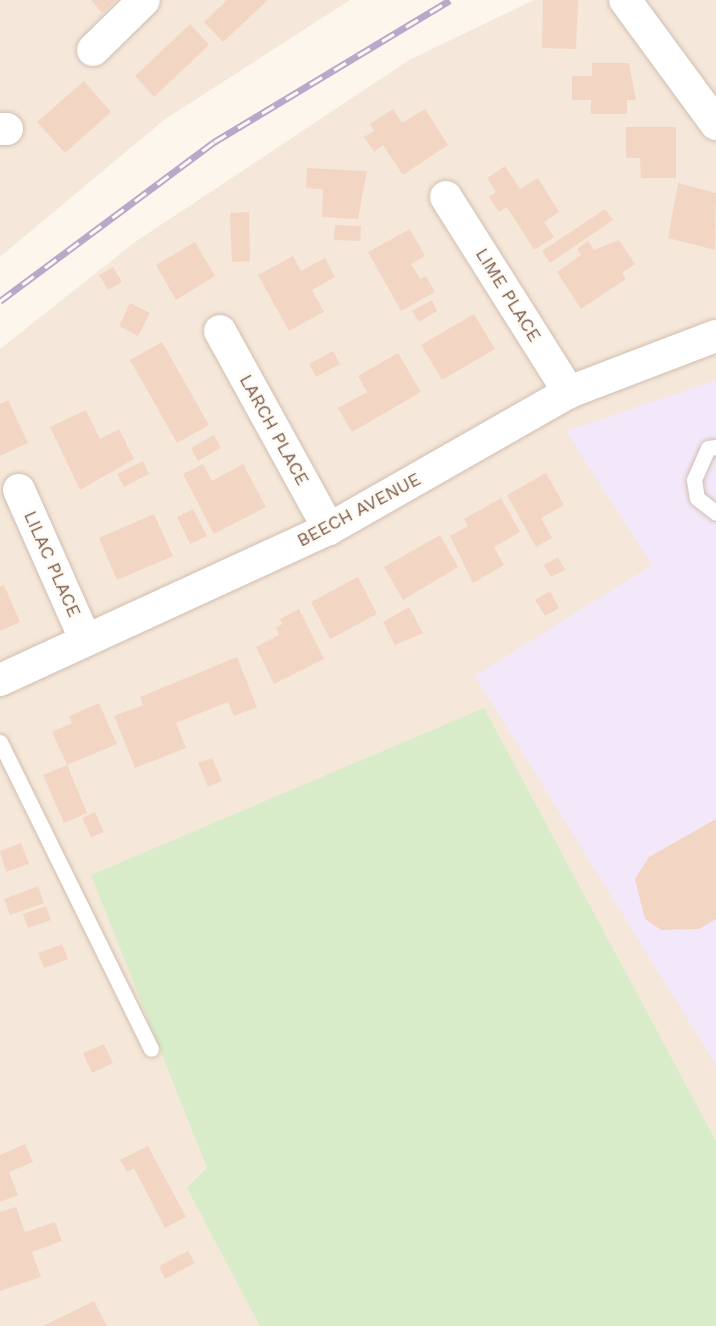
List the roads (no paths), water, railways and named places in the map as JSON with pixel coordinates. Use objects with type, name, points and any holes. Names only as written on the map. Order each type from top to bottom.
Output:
[{"type":"street","points":[[93,50],[144,0]]},
{"type":"street","points":[[625,0],[716,124]]},
{"type":"street","name":"LIME PLACE","points":[[446,197],[569,392]]},
{"type":"street","name":"LARCH PLACE","points":[[220,331],[329,529]]},
{"type":"street","name":"BEECH AVENUE","points":[[0,680],[84,639],[329,529],[569,392],[716,336]]},
{"type":"street","name":"LILAC PLACE","points":[[19,490],[84,639]]},
{"type":"lane","points":[[716,447],[708,448],[694,480],[697,498],[716,513]]},
{"type":"lane","points":[[0,742],[151,1049]]},
{"type":"railway","points":[[0,301],[214,142],[450,0]]}]
